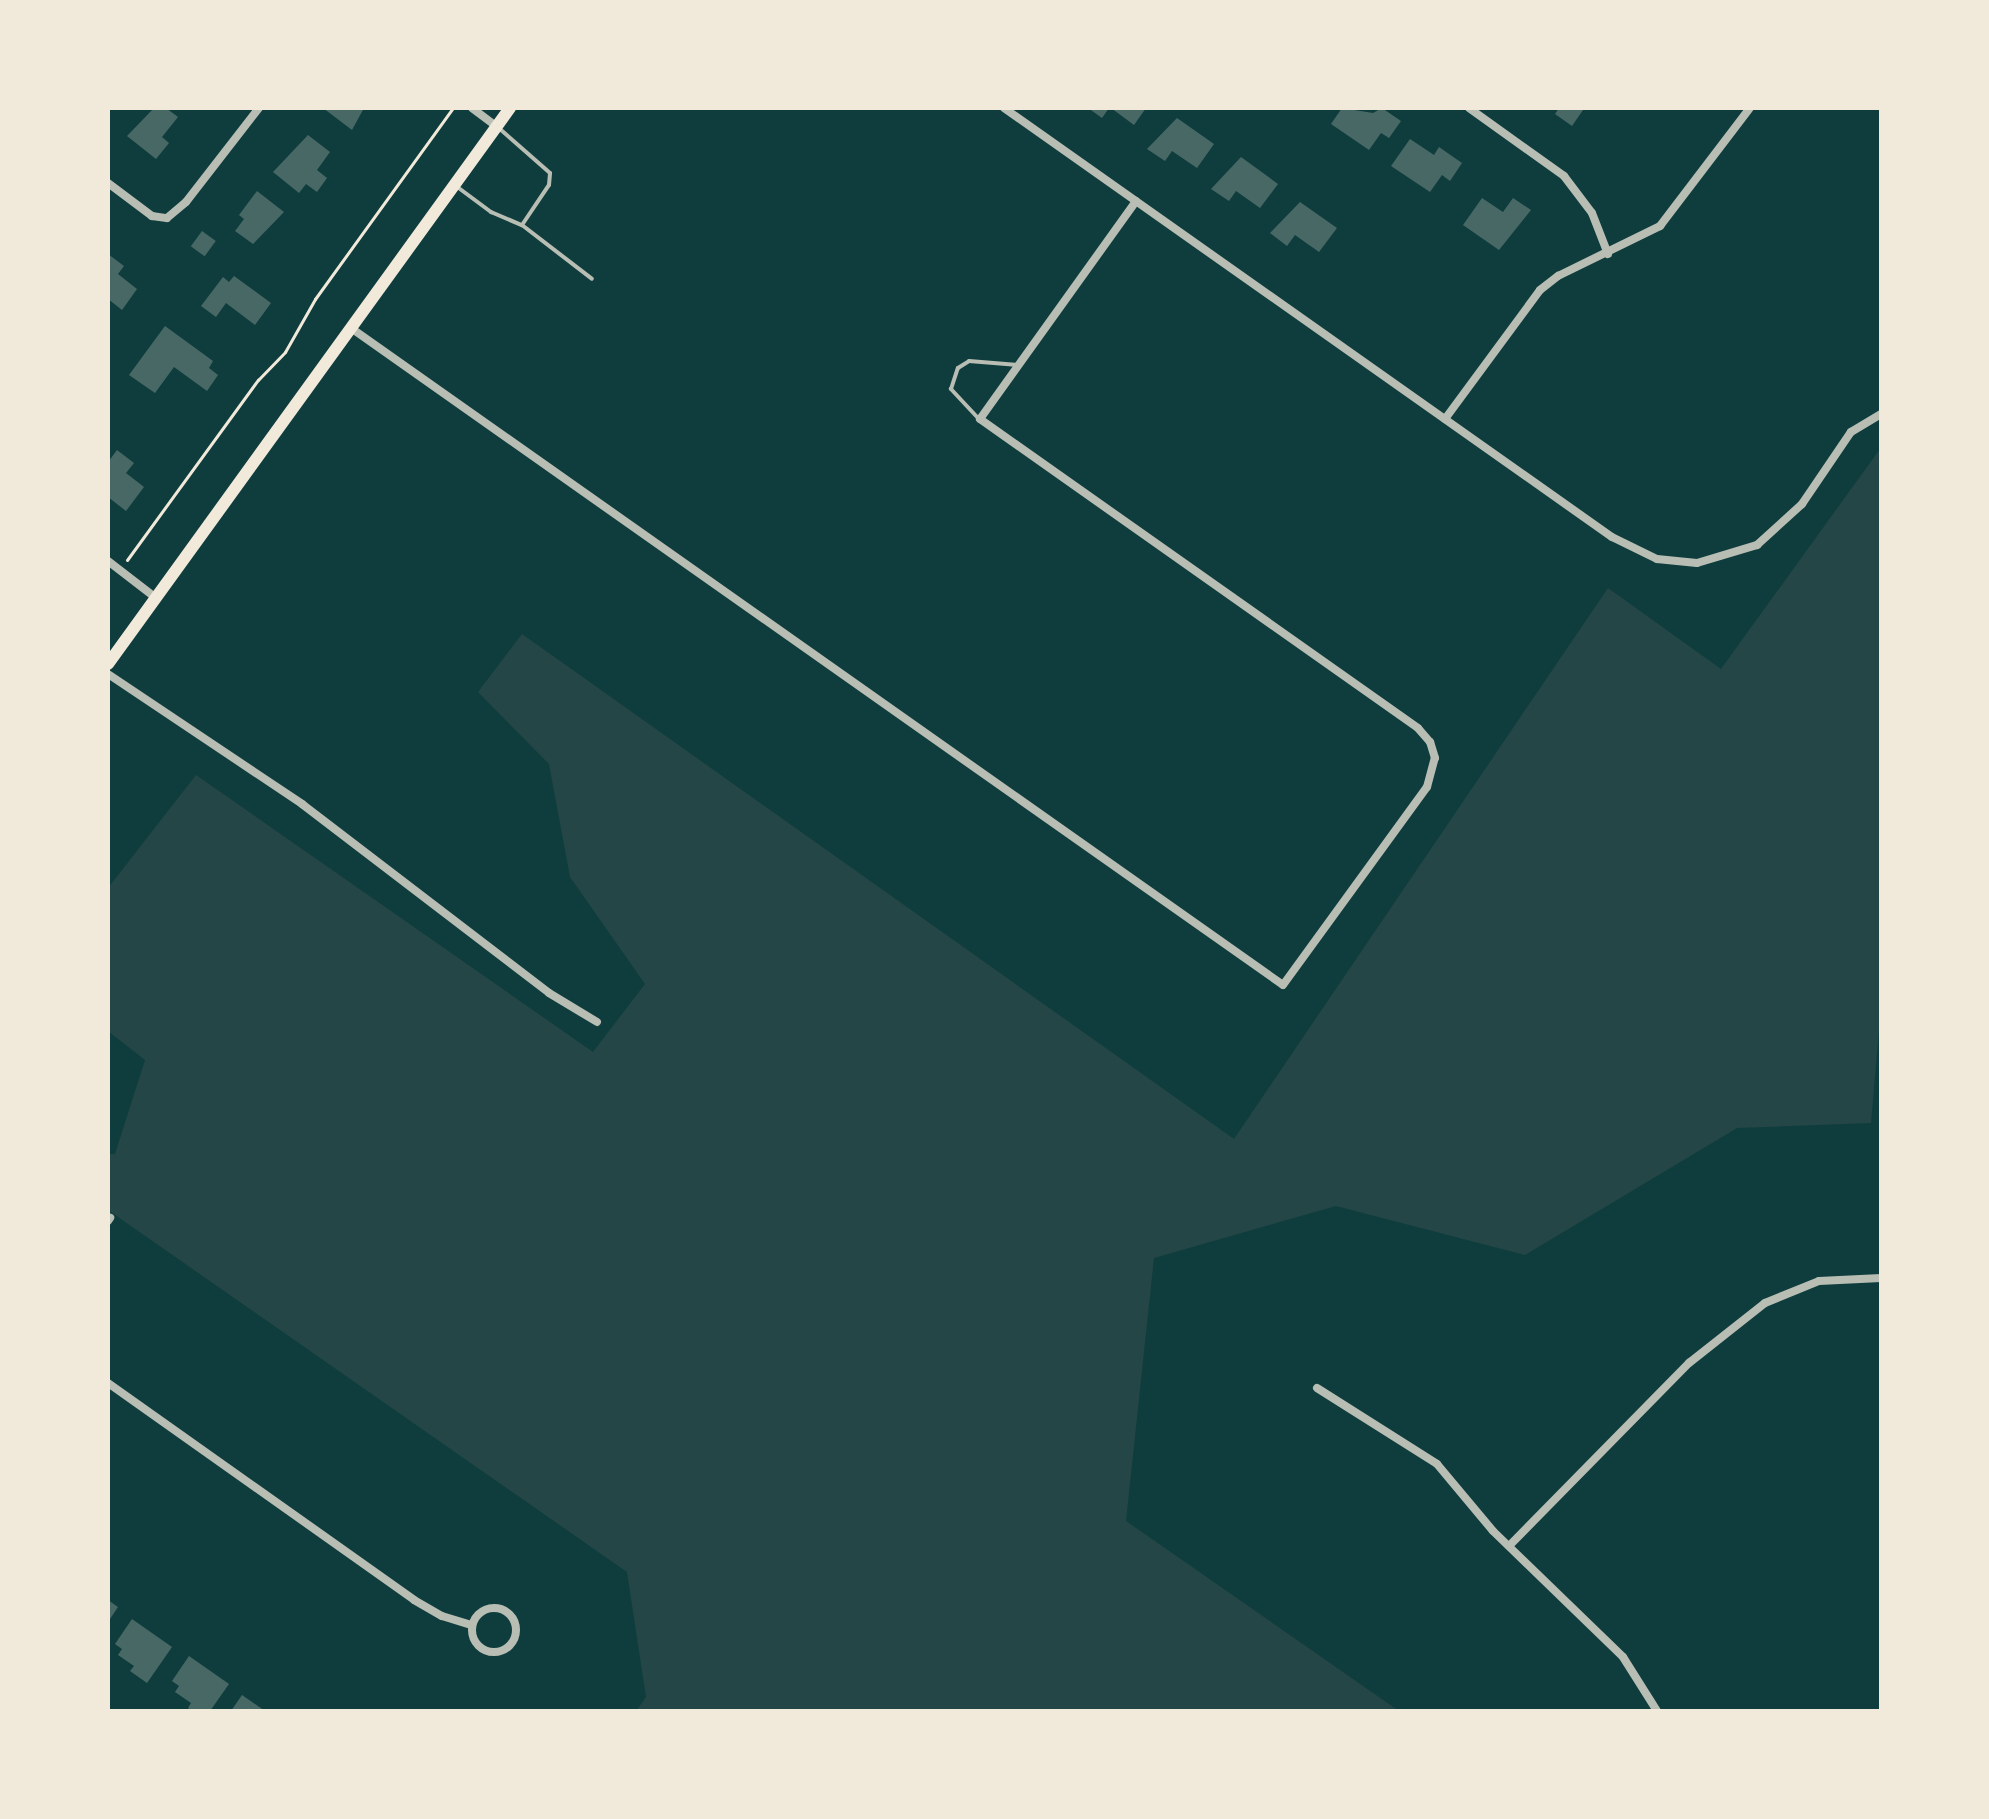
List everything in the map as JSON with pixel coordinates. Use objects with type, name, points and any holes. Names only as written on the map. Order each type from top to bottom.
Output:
[{"type":"main road","points":[[108,664],[510,108]]},
{"type":"street","points":[[108,183],[152,216],[167,218],[186,202],[259,108]]},
{"type":"street","points":[[472,108],[497,127]]},
{"type":"street","points":[[1004,108],[1612,537],[1657,559],[1697,563],[1738,553],[1773,533],[1802,504],[1851,432],[1881,414]]},
{"type":"street","points":[[1469,108],[1564,176],[1592,213],[1608,254]]},
{"type":"street","points":[[1445,419],[1540,290],[1558,276],[1646,236],[1671,215],[1750,108]]},
{"type":"street","points":[[351,328],[1283,985],[1427,787],[1435,758],[1418,728],[980,419],[1136,201]]},
{"type":"street","points":[[108,561],[156,598]]},
{"type":"street","points":[[108,674],[302,804],[549,993],[597,1022]]},
{"type":"street","points":[[1509,1546],[1689,1363],[1765,1303],[1819,1281],[1881,1278]]},
{"type":"street","points":[[108,1383],[414,1600],[442,1616],[472,1625]]},
{"type":"street","points":[[1317,1388],[1437,1464],[1509,1546],[1623,1657],[1657,1711]]},
{"type":"street","points":[[498,1609],[510,1616],[515,1633],[504,1649],[486,1651],[473,1638],[472,1625],[482,1611],[498,1609]]},
{"type":"lane","points":[[497,127],[550,173],[549,185],[522,225]]},
{"type":"lane","points":[[454,185],[491,212],[522,225],[592,279]]},
{"type":"lane","points":[[980,419],[951,389],[958,368],[969,361],[1019,365]]},
{"type":"path","points":[[129,558],[258,380],[285,352],[315,299],[453,108]]},
{"type":"shaded area","points":[[1880,449],[1881,1007],[1871,1123],[1737,1128],[1525,1255],[1336,1206],[1154,1258],[1126,1521],[1399,1711],[636,1711],[646,1697],[627,1572],[108,1210],[108,1154],[115,1154],[145,1060],[108,1031],[108,888],[196,775],[593,1052],[645,984],[570,877],[549,764],[478,692],[522,634],[1234,1139],[1608,588],[1721,669]]},
{"type":"building","points":[[154,108],[166,108],[178,117],[162,137],[169,143],[156,159],[127,136]]},
{"type":"building","points":[[323,108],[364,108],[352,130]]},
{"type":"building","points":[[1088,108],[1109,108],[1102,118]]},
{"type":"building","points":[[1111,108],[1146,108],[1134,125]]},
{"type":"building","points":[[1342,108],[1373,113],[1382,108],[1401,121],[1389,138],[1381,133],[1369,150],[1331,124]]},
{"type":"building","points":[[1559,108],[1583,110],[1572,126],[1555,114]]},
{"type":"building","points":[[1177,118],[1214,144],[1197,168],[1172,151],[1165,161],[1147,149]]},
{"type":"building","points":[[308,135],[330,152],[317,170],[327,178],[317,192],[306,184],[299,193],[273,172]]},
{"type":"building","points":[[1410,139],[1434,155],[1439,147],[1462,163],[1450,181],[1442,175],[1430,192],[1391,166]]},
{"type":"building","points":[[1241,157],[1278,184],[1260,208],[1236,191],[1229,201],[1211,189]]},
{"type":"building","points":[[257,191],[284,212],[253,244],[235,231],[244,219],[239,215]]},
{"type":"building","points":[[1482,198],[1503,212],[1513,198],[1531,210],[1499,250],[1463,225]]},
{"type":"building","points":[[1300,202],[1337,228],[1319,252],[1295,235],[1287,246],[1270,233]]},
{"type":"building","points":[[202,231],[216,241],[205,256],[191,246]]},
{"type":"building","points":[[108,254],[124,266],[118,274],[137,289],[122,310],[108,299]]},
{"type":"building","points":[[234,276],[271,303],[255,325],[226,303],[216,317],[201,306],[223,277],[229,282]]},
{"type":"building","points":[[165,326],[213,361],[209,368],[218,375],[207,391],[174,367],[155,393],[129,375]]},
{"type":"building","points":[[117,450],[134,463],[126,473],[144,487],[126,511],[108,497],[108,462]]},
{"type":"building","points":[[108,1600],[118,1607],[108,1622]]},
{"type":"building","points":[[132,1619],[172,1647],[147,1683],[130,1671],[134,1666],[118,1655],[122,1649],[115,1644]]},
{"type":"building","points":[[189,1656],[229,1684],[210,1711],[192,1711],[188,1708],[191,1703],[175,1692],[179,1686],[172,1681]]},
{"type":"building","points":[[242,1695],[265,1711],[231,1711]]}]
